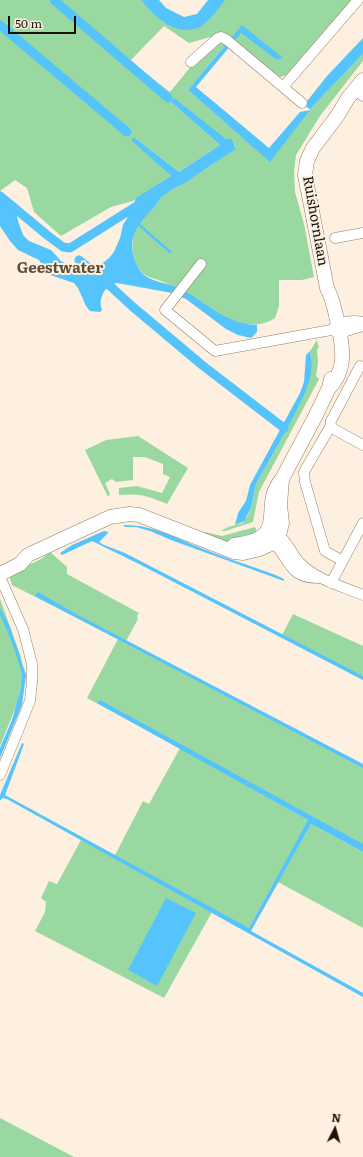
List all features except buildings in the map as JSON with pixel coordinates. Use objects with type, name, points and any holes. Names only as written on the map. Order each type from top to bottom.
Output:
[{"type":"main road","name":"Ruishornlaan","points":[[273,536],[271,523],[276,486],[282,479],[316,417],[329,388],[335,362],[336,329],[326,297],[327,288],[305,175],[307,161],[313,148],[338,115],[343,105],[361,89]]},
{"type":"main road","points":[[0,563],[16,556],[28,555],[110,517],[130,514],[139,515],[224,547],[273,536]]},
{"type":"main road","points":[[0,574],[20,564],[28,555]]},
{"type":"street","points":[[283,87],[358,0]]},
{"type":"street","points":[[191,62],[221,37],[230,42],[302,103]]},
{"type":"street","points":[[335,238],[363,233]]},
{"type":"street","points":[[201,264],[165,310],[215,351],[336,329],[363,326]]},
{"type":"street","points":[[336,329],[356,321],[363,322]]},
{"type":"street","points":[[343,561],[325,551],[305,482],[304,472],[330,427],[360,366]]},
{"type":"street","points":[[330,427],[363,445]]},
{"type":"street","points":[[331,583],[363,524]]},
{"type":"street","points":[[273,536],[287,564],[294,572],[309,578],[318,578],[363,595]]},
{"type":"street","points":[[288,554],[294,563]]},
{"type":"street","points":[[0,577],[23,630],[32,664],[32,682],[30,701],[0,775]]},
{"type":"green space","points":[[0,0],[141,0],[164,23],[201,26],[225,0],[353,0],[288,75],[280,77],[233,41],[214,36],[189,43],[164,26],[130,61],[170,92],[192,65],[218,41],[227,43],[188,90],[270,161],[314,105],[363,54],[363,61],[320,116],[296,155],[294,172],[295,192],[304,224],[314,277],[302,280],[279,280],[279,306],[275,318],[262,324],[248,324],[234,321],[205,306],[178,289],[146,275],[137,265],[133,255],[132,243],[135,231],[140,221],[153,209],[164,194],[198,174],[236,148],[232,139],[226,139],[171,102],[220,145],[179,172],[134,137],[132,140],[171,176],[133,201],[111,207],[61,236],[34,212],[27,188],[15,180],[0,191]]},
{"type":"green space","points":[[317,340],[319,348],[317,349],[318,363],[316,376],[319,379],[259,492],[253,522],[221,531],[228,527],[243,523],[251,510],[256,484],[287,429],[312,363],[310,351]]},
{"type":"green space","points":[[138,436],[188,468],[167,504],[144,496],[132,494],[119,495],[119,488],[137,486],[162,493],[170,477],[163,474],[163,464],[145,457],[133,457],[133,480],[116,482],[112,479],[105,483],[110,494],[108,497],[85,450],[106,440]]},
{"type":"green space","points":[[255,527],[258,534],[231,542],[219,540],[204,534],[205,532],[222,536]]},
{"type":"green space","points":[[50,552],[67,567],[67,574],[139,613],[137,616],[138,619],[125,643],[363,767],[363,849],[253,789],[308,820],[307,823],[249,928],[212,912],[164,998],[35,931],[45,912],[46,902],[41,898],[49,881],[57,884],[81,840],[114,857],[143,801],[149,804],[180,748],[87,698],[118,639],[12,585],[10,579],[11,574],[41,559]]},
{"type":"green space","points":[[0,599],[21,657],[22,673],[19,699],[0,746]]},
{"type":"green space","points":[[293,614],[363,646],[363,680],[281,637]]},
{"type":"green space","points":[[311,824],[363,852],[363,928],[278,882]]},
{"type":"green space","points":[[0,1118],[74,1157],[0,1157]]},
{"type":"water","points":[[141,0],[159,0],[166,8],[184,17],[197,14],[208,0],[225,0],[202,26],[187,30],[167,24],[150,11]]},
{"type":"water","points":[[242,25],[283,58],[277,60],[241,33],[196,87],[269,148],[300,112],[310,110],[270,162],[188,90]]},
{"type":"water","points":[[363,38],[363,54],[310,110],[304,105],[327,76]]},
{"type":"water","points":[[174,98],[226,139],[232,139],[236,149],[188,181],[162,196],[134,234],[132,247],[133,254],[140,270],[147,277],[191,294],[216,312],[225,316],[245,323],[257,325],[257,332],[251,338],[238,335],[226,329],[186,299],[172,293],[117,283],[109,285],[103,293],[101,300],[102,310],[100,312],[90,311],[74,283],[50,275],[39,260],[18,250],[0,226],[0,191],[19,206],[17,216],[18,221],[23,235],[29,241],[51,250],[61,261],[71,266],[81,269],[99,266],[114,252],[120,238],[123,225],[131,212],[136,198],[171,176],[131,140],[134,137],[179,172],[220,145],[171,102]]},
{"type":"water","points":[[310,351],[312,363],[310,379],[305,393],[287,429],[256,484],[251,509],[245,521],[235,525],[238,513],[246,501],[250,485],[300,393],[304,382],[306,355]]},
{"type":"water","points":[[124,525],[151,528],[212,553],[278,576],[284,579],[284,581],[150,531],[136,527],[124,527]]},
{"type":"water","points":[[104,531],[108,533],[99,542],[104,545],[125,553],[363,676],[363,680],[92,541],[62,555],[60,553],[72,545]]},
{"type":"water","points":[[38,592],[78,615],[363,764],[363,768],[35,596]]},
{"type":"water","points":[[0,608],[10,627],[26,675],[22,705],[0,758],[0,748],[12,720],[20,692],[22,673],[13,645],[0,614]]},
{"type":"water","points":[[100,700],[363,844],[363,852],[311,824],[251,931],[363,993],[363,997],[7,799],[2,798],[0,801],[0,795],[22,743],[24,744],[5,795],[249,928],[308,820],[97,703]]},
{"type":"water","points":[[166,898],[196,913],[157,986],[128,970]]},
{"type":"waterway","points":[[54,0],[168,98]]},
{"type":"waterway","points":[[0,25],[127,132]]},
{"type":"waterway","points":[[0,196],[63,247],[70,248],[143,202]]},
{"type":"waterway","points":[[126,211],[130,216]]},
{"type":"waterway","points":[[136,222],[170,252]]},
{"type":"waterway","points":[[79,260],[202,365],[284,428]]},
{"type":"district","name":"Geestwater","points":[[60,269]]}]
